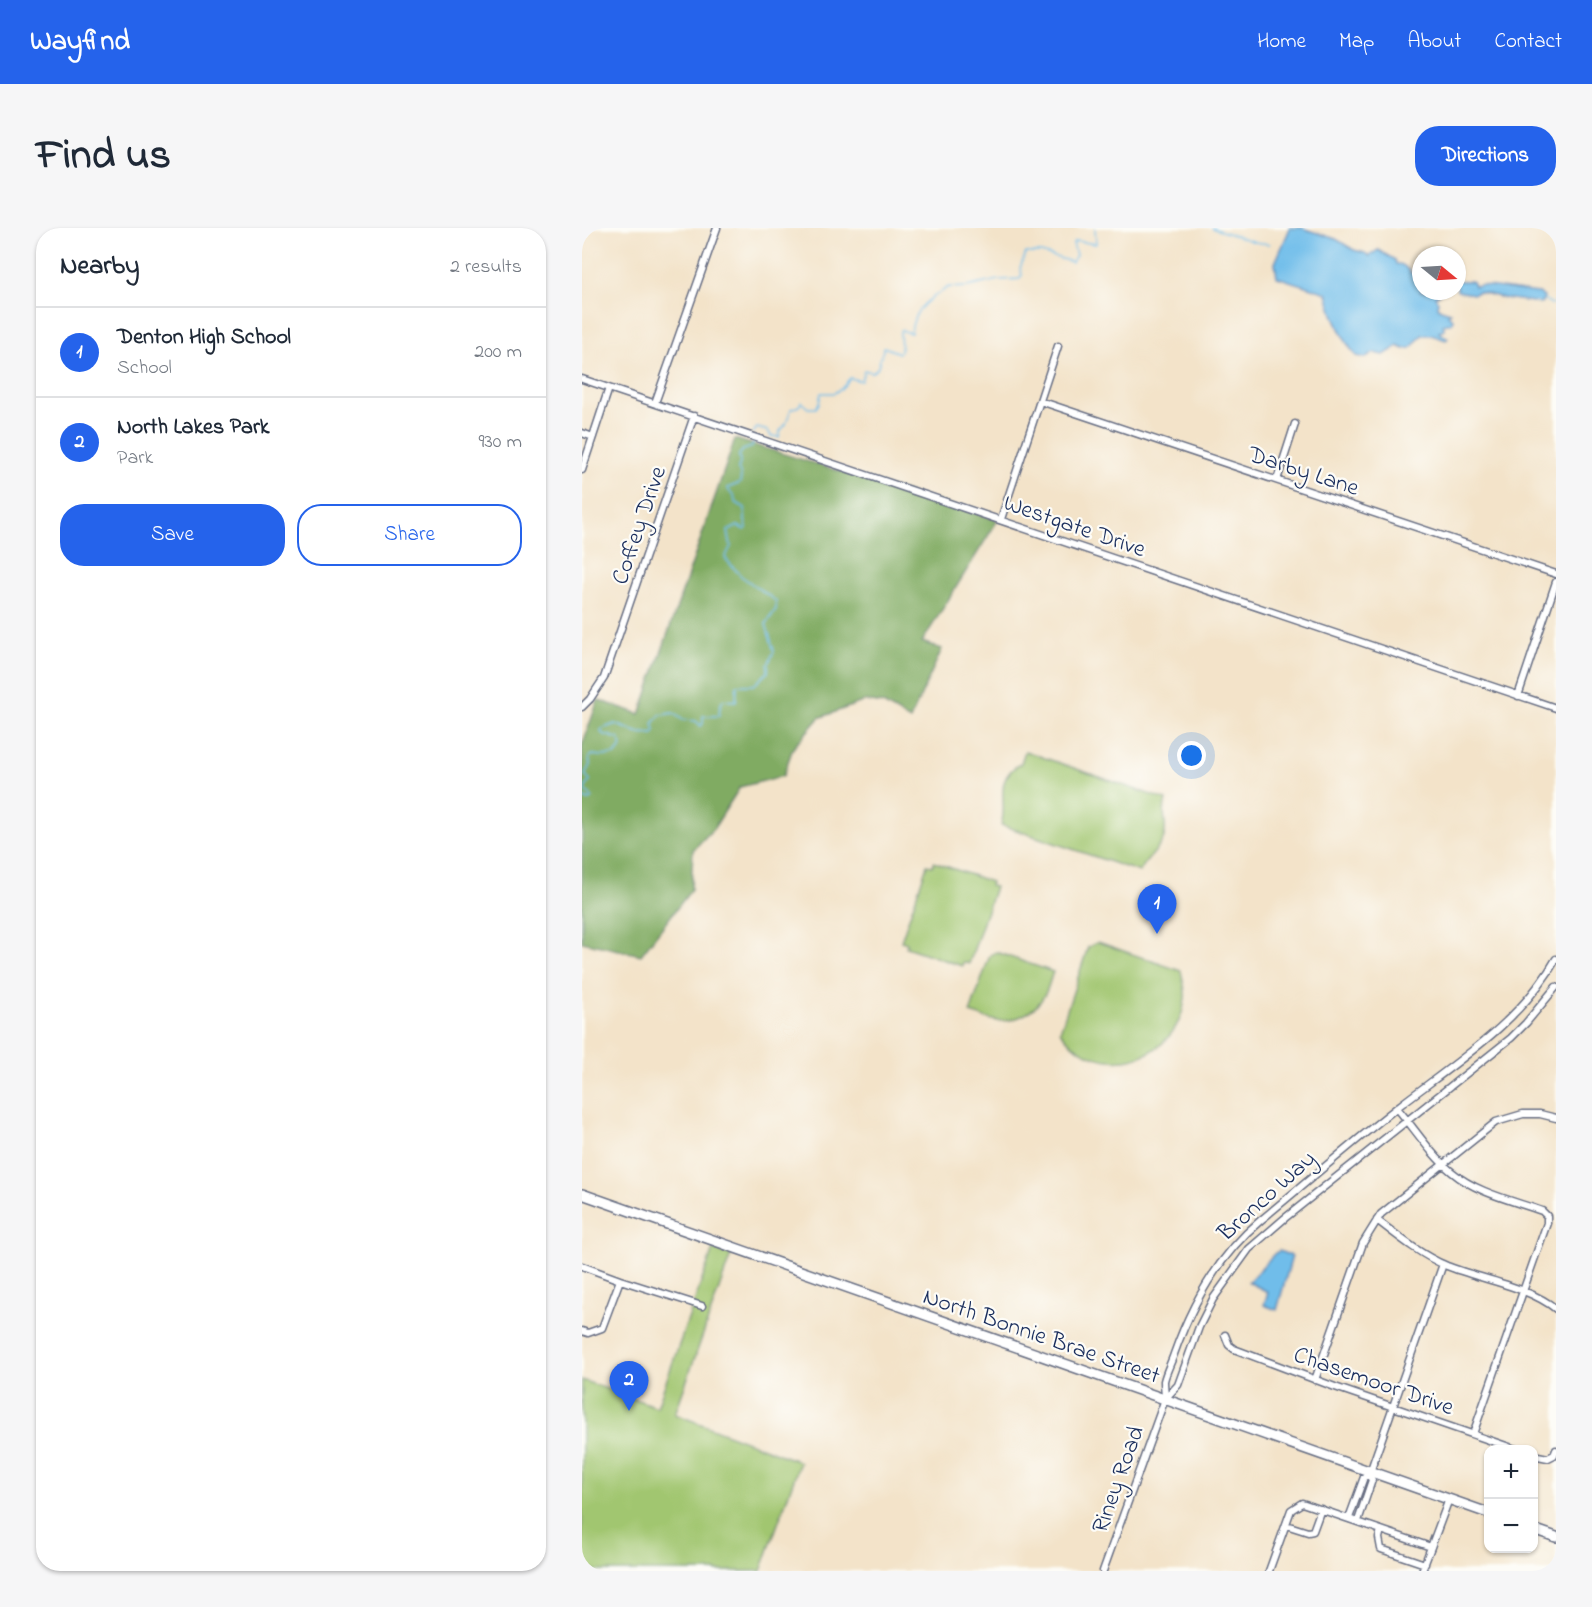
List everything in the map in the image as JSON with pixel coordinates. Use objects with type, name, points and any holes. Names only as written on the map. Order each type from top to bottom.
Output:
[{"type":"main road","name":"North Bonnie Brae Street","points":[[582,1194],[1484,1512]]},
{"type":"main road","points":[[1538,1531],[1556,1537]]},
{"type":"street","points":[[655,403],[717,228]]},
{"type":"street","points":[[1001,519],[1058,346]]},
{"type":"street","name":"Westgate Drive","points":[[582,379],[1556,708]]},
{"type":"street","points":[[582,470],[609,388]]},
{"type":"street","name":"Darby Lane","points":[[1040,401],[1556,574]]},
{"type":"street","name":"Coffey Drive","points":[[582,707],[604,678],[694,417]]},
{"type":"street","points":[[1277,480],[1295,424]]},
{"type":"street","points":[[582,433],[593,436]]},
{"type":"street","points":[[1518,696],[1556,582]]},
{"type":"street","name":"Bronco Way","points":[[1165,1399],[1164,1381],[1195,1303],[1225,1256],[1243,1235],[1397,1108],[1478,1046],[1526,1001],[1556,959]]},
{"type":"street","name":"Bronco Way","points":[[1165,1399],[1178,1385],[1199,1327],[1213,1299],[1249,1249],[1511,1038],[1556,987]]},
{"type":"street","points":[[1397,1108],[1443,1163],[1458,1177],[1481,1190],[1542,1211],[1547,1216],[1547,1223],[1473,1434]]},
{"type":"street","points":[[1315,1380],[1363,1243],[1386,1210],[1490,1126],[1504,1119],[1531,1113],[1556,1118]]},
{"type":"street","points":[[1377,1220],[1421,1253],[1443,1264],[1544,1300],[1556,1309]]},
{"type":"street","points":[[1349,1518],[1365,1478],[1370,1473],[1443,1264]]},
{"type":"street","points":[[582,1266],[702,1306]]},
{"type":"street","points":[[582,1331],[588,1333],[602,1328],[620,1280]]},
{"type":"street","name":"Chasemoor Drive","points":[[1225,1335],[1229,1345],[1234,1349],[1315,1380],[1506,1445]]},
{"type":"street","name":"Riney Road","points":[[1103,1571],[1165,1399]]},
{"type":"street","points":[[1538,1456],[1551,1457],[1556,1450]]},
{"type":"street","points":[[1358,1521],[1372,1480],[1370,1473]]},
{"type":"street","points":[[1382,1530],[1379,1538],[1381,1549],[1424,1568],[1449,1499]]},
{"type":"street","points":[[1278,1571],[1270,1569],[1291,1510],[1302,1503],[1431,1547]]},
{"type":"street","points":[[1286,1524],[1308,1532],[1313,1531],[1321,1509]]},
{"type":"green space","points":[[735,439],[998,520],[922,642],[942,649],[910,720],[883,704],[865,701],[819,718],[793,748],[783,776],[740,787],[714,828],[693,850],[691,890],[641,955],[582,942],[582,746],[598,700],[640,714]]},
{"type":"green space","points":[[1025,751],[1166,800],[1164,837],[1140,872],[1001,825],[1006,777],[1021,763]]},
{"type":"green space","points":[[934,862],[991,882],[990,886],[995,887],[969,964],[963,962],[962,966],[906,947],[907,943],[901,941],[927,865],[932,866]]},
{"type":"green space","points":[[1098,942],[1181,971],[1185,999],[1179,1021],[1167,1039],[1152,1051],[1133,1058],[1114,1060],[1094,1057],[1076,1047],[1060,1031],[1088,947]]},
{"type":"green space","points":[[996,952],[1053,972],[1046,991],[1036,1006],[1016,1018],[1001,1021],[970,1013],[990,955]]},
{"type":"green space","points":[[713,1249],[731,1255],[675,1414],[800,1462],[761,1571],[582,1571],[582,1380],[657,1407]]},
{"type":"water","points":[[1290,228],[1302,228],[1336,239],[1369,256],[1378,250],[1412,273],[1412,300],[1437,300],[1437,306],[1451,312],[1448,315],[1453,319],[1452,323],[1443,325],[1445,330],[1439,332],[1448,338],[1446,340],[1431,335],[1422,335],[1411,348],[1404,349],[1398,346],[1384,355],[1374,353],[1366,358],[1356,356],[1338,326],[1327,293],[1277,277],[1275,263]]},
{"type":"water","points":[[1466,281],[1472,281],[1474,286],[1538,293],[1544,297],[1540,303],[1478,292],[1466,293]]},
{"type":"water","points":[[1279,1251],[1292,1256],[1277,1310],[1264,1305],[1268,1292],[1248,1282]]},
{"type":"waterway","points":[[753,433],[757,428],[768,431],[771,436],[779,437],[791,409],[799,406],[801,402],[808,408],[816,408],[821,393],[834,393],[842,388],[850,378],[861,381],[864,370],[872,372],[877,369],[884,347],[899,353],[901,330],[911,333],[912,324],[919,310],[929,300],[949,287],[1019,279],[1022,275],[1020,268],[1026,253],[1041,253],[1072,262],[1076,255],[1073,243],[1077,241],[1096,244],[1095,228]]},
{"type":"waterway","points":[[1212,228],[1255,242],[1269,244]]},
{"type":"waterway","points":[[1544,299],[1551,304],[1556,303]]},
{"type":"waterway","points":[[582,797],[589,800],[592,798],[584,790],[590,781],[585,774],[590,765],[589,757],[615,755],[622,746],[619,739],[603,734],[602,729],[615,724],[639,733],[653,734],[655,730],[653,724],[660,715],[673,713],[683,720],[696,721],[701,726],[703,716],[719,716],[723,700],[736,701],[737,685],[754,685],[768,672],[768,665],[774,651],[766,624],[776,609],[776,601],[741,576],[725,558],[731,546],[728,531],[738,526],[745,530],[747,528],[745,508],[735,502],[734,495],[728,488],[740,483],[739,455],[743,450],[752,447],[754,441]]},
{"type":"place","name":"Denton High School","points":[[1157,934]]},
{"type":"place","name":"North Lakes Park","points":[[629,1411]]}]
